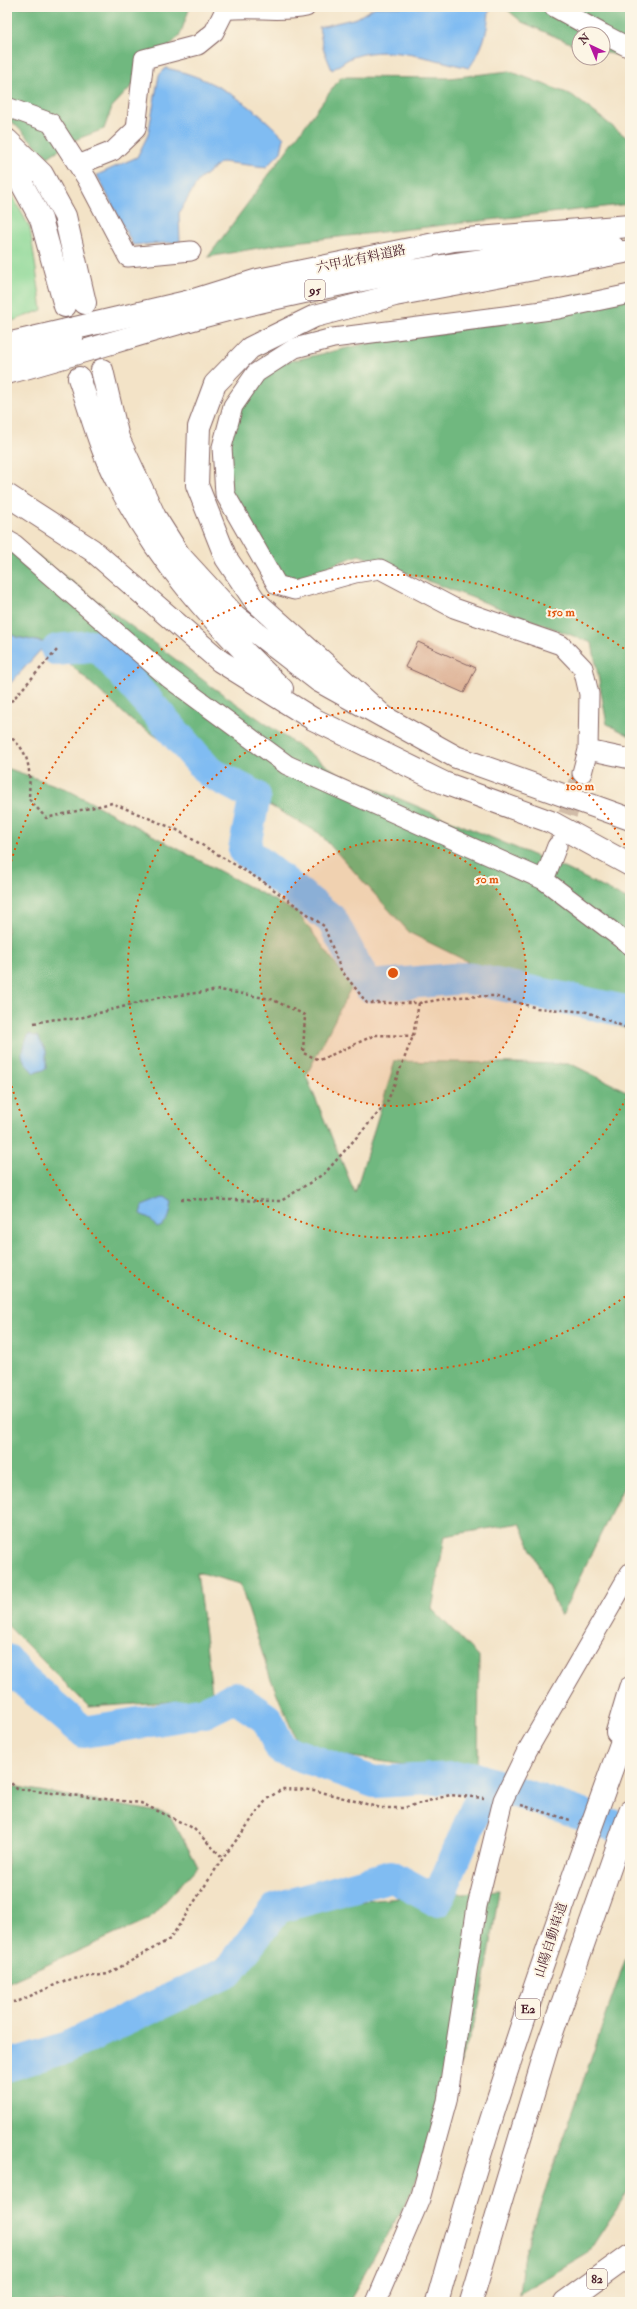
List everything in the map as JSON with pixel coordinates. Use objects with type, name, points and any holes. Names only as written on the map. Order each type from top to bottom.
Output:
[{"type":"main road","points":[[7,140],[42,174],[65,216],[75,305],[41,219],[22,184],[7,167]]},
{"type":"main road","name":"六甲北有料道路","points":[[7,358],[258,280],[454,240],[630,226]]},
{"type":"main road","name":"六甲北有料道路","points":[[7,374],[190,321],[286,296],[439,266],[583,248],[630,246]]},
{"type":"main road","points":[[384,717],[255,601],[226,558],[197,484],[199,427],[215,384],[250,348],[315,316],[395,295],[630,251]]},
{"type":"main road","points":[[7,344],[194,300]]},
{"type":"main road","points":[[102,370],[118,438],[155,517],[179,555],[235,616],[319,681],[456,757],[630,819]]},
{"type":"main road","points":[[80,378],[116,480],[144,529],[172,572],[236,644],[313,719]]},
{"type":"main road","points":[[7,495],[92,550],[220,661],[313,719],[444,783],[551,822],[630,847]]},
{"type":"main road","points":[[608,812],[630,813]]},
{"type":"main road","points":[[551,822],[630,865]]},
{"type":"main road","points":[[573,1875],[630,1688]]},
{"type":"main road","name":"山陽自動車道","points":[[437,2302],[461,2218],[573,1875],[630,1719]]},
{"type":"main road","name":"E2","points":[[471,2302],[547,2047],[630,1811]]},
{"type":"main road","name":"82","points":[[565,2302],[630,2256]]},
{"type":"street","points":[[78,165],[112,151],[136,129],[144,59],[198,45],[214,32],[225,10],[244,7],[288,11],[306,7]]},
{"type":"street","points":[[554,7],[588,26]]},
{"type":"street","points":[[611,38],[630,48]]},
{"type":"street","points":[[7,107],[51,123],[78,165],[128,257],[192,251]]},
{"type":"street","points":[[582,773],[588,750],[589,694],[583,668],[561,645],[454,608],[380,569],[355,573],[294,590],[277,585],[225,494],[222,447],[232,406],[256,373],[295,348],[333,338],[558,309],[630,294]]},
{"type":"street","points":[[7,540],[14,544],[169,678],[287,765],[544,880],[630,945]]},
{"type":"street","points":[[588,750],[630,759]]},
{"type":"street","points":[[544,880],[557,846]]},
{"type":"street","points":[[376,2302],[420,2199],[447,2101],[477,1906],[503,1800],[527,1751],[630,1573]]},
{"type":"path","points":[[7,706],[57,650]]},
{"type":"path","points":[[7,735],[15,740],[30,764],[29,799],[46,818],[112,802],[177,830],[262,881],[324,926],[342,970],[367,1003],[419,1003],[457,997],[494,996],[537,1008],[587,1012],[630,1029]]},
{"type":"path","points":[[34,1023],[56,1019],[76,1020],[157,998],[220,990],[271,999],[305,1015],[303,1052],[320,1060],[375,1034],[413,1036]]},
{"type":"path","points":[[181,1199],[281,1200],[325,1173],[387,1103],[413,1036],[419,1003]]},
{"type":"path","points":[[7,1779],[17,1788],[141,1803],[193,1828],[223,1858]]},
{"type":"path","points":[[7,2003],[19,2001],[66,1980],[108,1974],[170,1939],[223,1858],[267,1799],[282,1789],[314,1790],[382,1808],[402,1808],[450,1795],[503,1800],[570,1820]]},
{"type":"green space","points":[[7,7],[190,7],[180,35],[112,107],[104,129],[72,141],[48,157],[7,117]]},
{"type":"green space","points":[[504,7],[630,7],[630,58],[611,54],[611,26],[571,26],[571,43],[522,22]]},
{"type":"green space","points":[[509,71],[572,95],[630,140],[630,204],[286,243],[208,257],[341,77],[449,78]]},
{"type":"green space","points":[[7,186],[30,228],[42,310],[7,323]]},
{"type":"green space","points":[[630,283],[630,736],[607,724],[592,643],[359,555],[289,581],[236,525],[223,474],[237,399],[282,363]]},
{"type":"green space","points":[[7,533],[211,686],[336,772],[573,872],[630,901],[630,1030],[537,996],[410,933],[319,833],[224,780],[132,721],[47,643],[16,637],[7,632]]},
{"type":"green space","points":[[7,768],[66,789],[298,913],[352,986],[306,1076],[355,1193],[395,1061],[571,1064],[630,1093],[630,1474],[561,1616],[520,1523],[445,1536],[432,1609],[479,1657],[478,1776],[300,1749],[270,1677],[240,1584],[197,1572],[213,1699],[89,1707],[7,1625]]},
{"type":"green space","points":[[7,1785],[169,1814],[198,1866],[149,1919],[7,1983]]},
{"type":"green space","points":[[499,1890],[487,1968],[476,2019],[412,2191],[349,2302],[7,2302],[7,2083],[197,1982],[264,1909]]},
{"type":"green space","points":[[630,1946],[630,2189],[587,2254],[519,2294],[524,2252]]},
{"type":"water","points":[[375,7],[496,7],[489,11],[484,41],[469,68],[412,55],[384,52],[369,53],[353,57],[332,70],[323,48],[319,27],[357,18]]},
{"type":"water","points":[[166,68],[183,72],[215,85],[245,103],[284,138],[281,152],[266,167],[221,162],[198,181],[179,213],[180,242],[133,245],[97,175],[137,157],[148,135],[159,75]]},
{"type":"water","points":[[7,632],[16,637],[47,643],[7,687]]},
{"type":"water","points":[[29,1034],[38,1037],[46,1051],[46,1069],[34,1073],[25,1063],[22,1055],[23,1046]]},
{"type":"water","points":[[165,1197],[172,1202],[169,1218],[165,1224],[157,1228],[149,1218],[140,1214],[142,1206]]},
{"type":"building","points":[[418,642],[476,668],[464,693],[405,667]]},
{"type":"waterway","points":[[57,650],[98,645],[209,772],[255,796],[244,850],[332,920],[355,964],[369,986],[467,978],[630,1012]]},
{"type":"waterway","points":[[7,1660],[23,1680],[84,1732],[205,1712],[235,1697],[267,1719],[281,1749],[374,1782],[472,1777],[630,1831]]},
{"type":"waterway","points":[[7,2066],[65,2048],[228,1972],[277,1908],[391,1876],[437,1901],[487,1782]]},
{"type":"tunnel","points":[[558,842],[582,773]]}]
